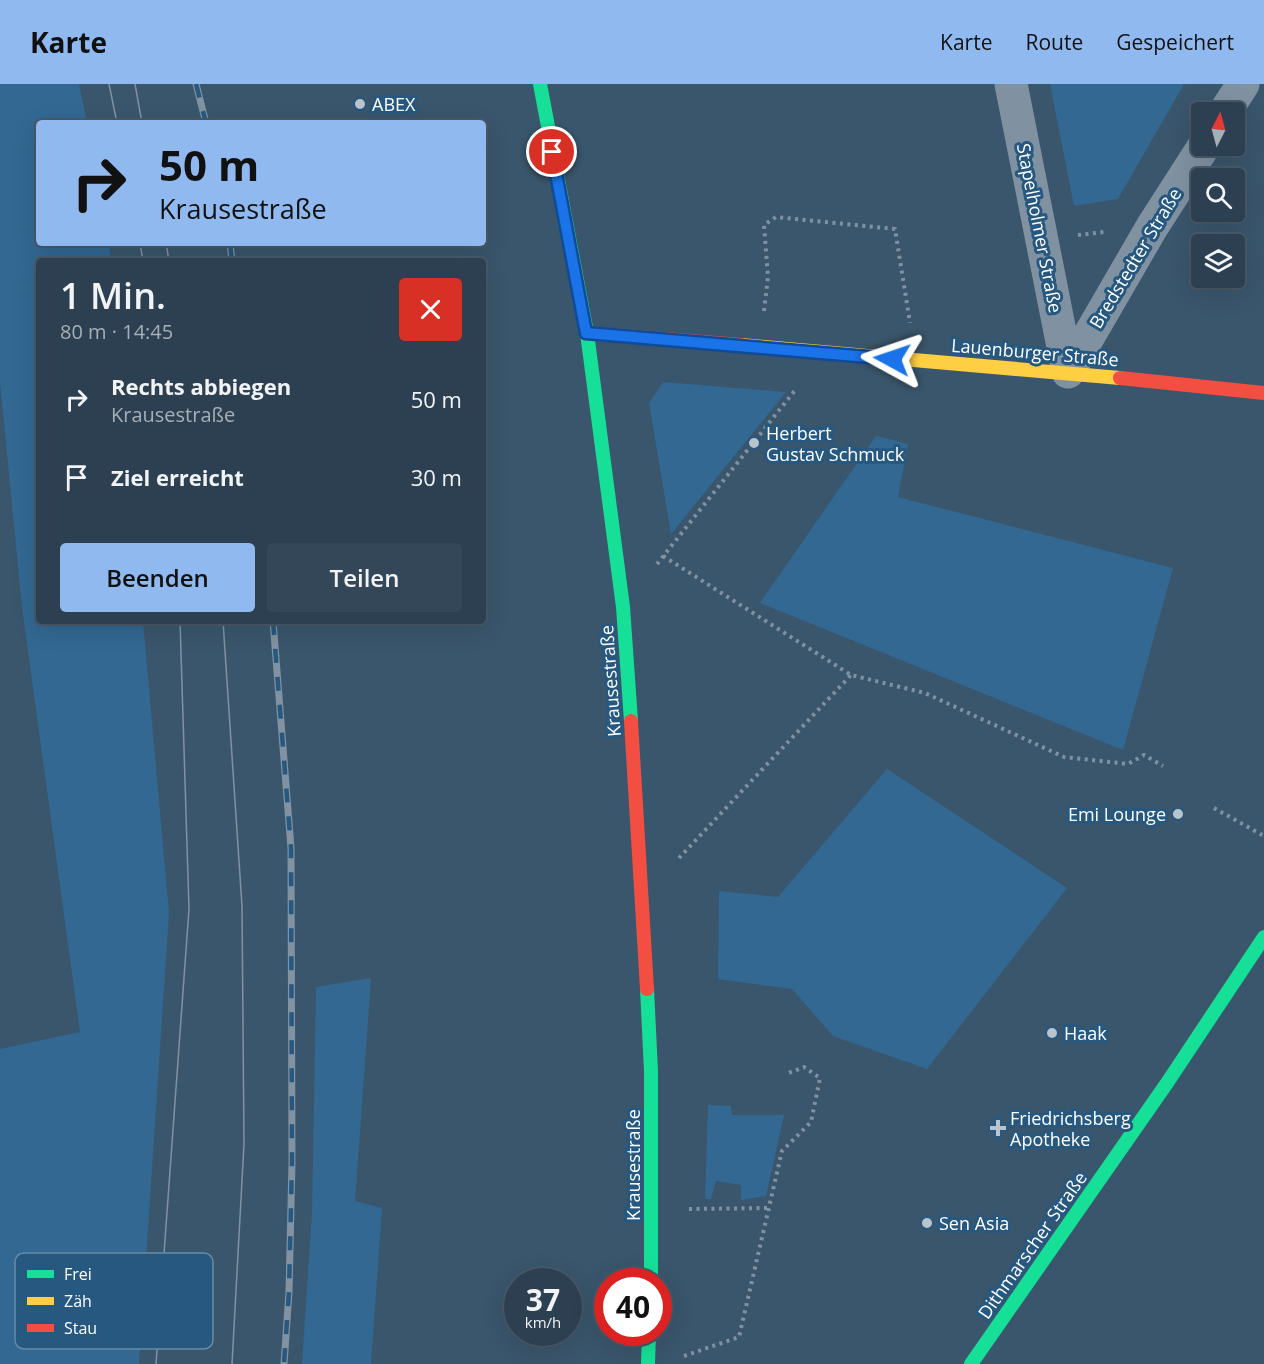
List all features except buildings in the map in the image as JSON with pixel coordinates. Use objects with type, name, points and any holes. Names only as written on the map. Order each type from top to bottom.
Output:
[{"type":"main road","name":"Krausestraße","points":[[540,84],[586,333],[623,607],[651,1071],[651,1268]]},
{"type":"main road","name":"Lauenburger Straße","points":[[586,333],[1068,372],[1264,393]]},
{"type":"main road","name":"Dithmarscher Straße","points":[[971,1364],[1167,1083],[1264,937]]},
{"type":"main road","points":[[648,1364],[649,1346]]},
{"type":"street","name":"Stapelholmer Straße","points":[[1011,84],[1068,372]]},
{"type":"street","points":[[1231,102],[1243,84]]},
{"type":"street","name":"Bredstedter Straße","points":[[1068,372],[1152,227],[1198,156]]},
{"type":"path","points":[[759,348],[768,277],[764,225],[776,217],[895,229],[915,361]]},
{"type":"path","points":[[1042,239],[1152,227]]},
{"type":"path","points":[[623,607],[824,353]]},
{"type":"path","points":[[663,555],[851,675],[925,693],[1065,757],[1128,764],[1144,755],[1163,766]]},
{"type":"path","points":[[642,898],[851,675]]},
{"type":"path","points":[[1214,808],[1264,836]]},
{"type":"path","points":[[672,1360],[740,1337],[782,1151],[811,1122],[820,1078],[804,1067],[786,1074]]},
{"type":"path","points":[[695,1209],[769,1208]]},
{"type":"shaded area","points":[[0,84],[79,84],[86,120],[36,120],[36,246],[109,246],[111,258],[36,258],[36,624],[143,624],[169,913],[146,1253],[15,1253],[15,1349],[140,1349],[139,1364],[0,1364],[0,1049],[80,1032],[22,607],[0,383]]},
{"type":"shaded area","points":[[1050,84],[1184,84],[1118,199],[1074,206]]},
{"type":"shaded area","points":[[663,382],[786,392],[671,534],[649,403]]},
{"type":"shaded area","points":[[876,436],[908,444],[898,497],[1173,568],[1123,750],[760,603]]},
{"type":"shaded area","points":[[887,769],[1067,888],[927,1069],[833,1036],[792,989],[718,979],[719,891],[778,897]]},
{"type":"shaded area","points":[[371,978],[355,1201],[382,1208],[371,1364],[302,1364],[312,1213],[316,987]]},
{"type":"shaded area","points":[[708,1105],[731,1106],[732,1115],[784,1115],[766,1196],[741,1200],[741,1185],[716,1181],[711,1199],[705,1199]]},
{"type":"tram line","points":[[109,84],[116,120]]},
{"type":"tram line","points":[[135,84],[141,120]]},
{"type":"tram line","points":[[140,246],[142,258]]},
{"type":"tram line","points":[[166,246],[168,258]]},
{"type":"tram line","points":[[164,1253],[189,909],[180,624]]},
{"type":"tram line","points":[[223,624],[242,906],[244,1144],[232,1364]]},
{"type":"tram line","points":[[156,1364],[157,1349]]},
{"type":"railway","points":[[196,84],[205,120]]},
{"type":"railway","points":[[230,246],[232,258]]},
{"type":"railway","points":[[273,624],[291,848],[292,1162],[289,1292],[284,1364]]},
{"type":"traffic: fast","points":[[540,84],[587,333],[623,607],[631,721]]},
{"type":"traffic: fast","points":[[971,1364],[1167,1083],[1264,937]]},
{"type":"traffic: fast","points":[[647,989],[651,1071],[651,1268]]},
{"type":"traffic: fast","points":[[648,1364],[649,1346]]},
{"type":"traffic: slow","points":[[741,345],[1120,378]]},
{"type":"traffic: jam","points":[[587,333],[741,345]]},
{"type":"traffic: jam","points":[[1120,378],[1264,393]]},
{"type":"traffic: jam","points":[[631,721],[647,989]]},
{"type":"place","name":"ABEX","points":[[360,104]]},
{"type":"place","name":"Herbert Gustav Schmuck","points":[[754,443]]},
{"type":"place","name":"Emi Lounge","points":[[1178,814]]},
{"type":"place","name":"Haak","points":[[1052,1033]]},
{"type":"place","name":"Friedrichsberg Apotheke","points":[[998,1128]]},
{"type":"place","name":"Sen Asia","points":[[927,1223]]},
{"type":"route","points":[[552,152],[586,333],[892,359]]}]
